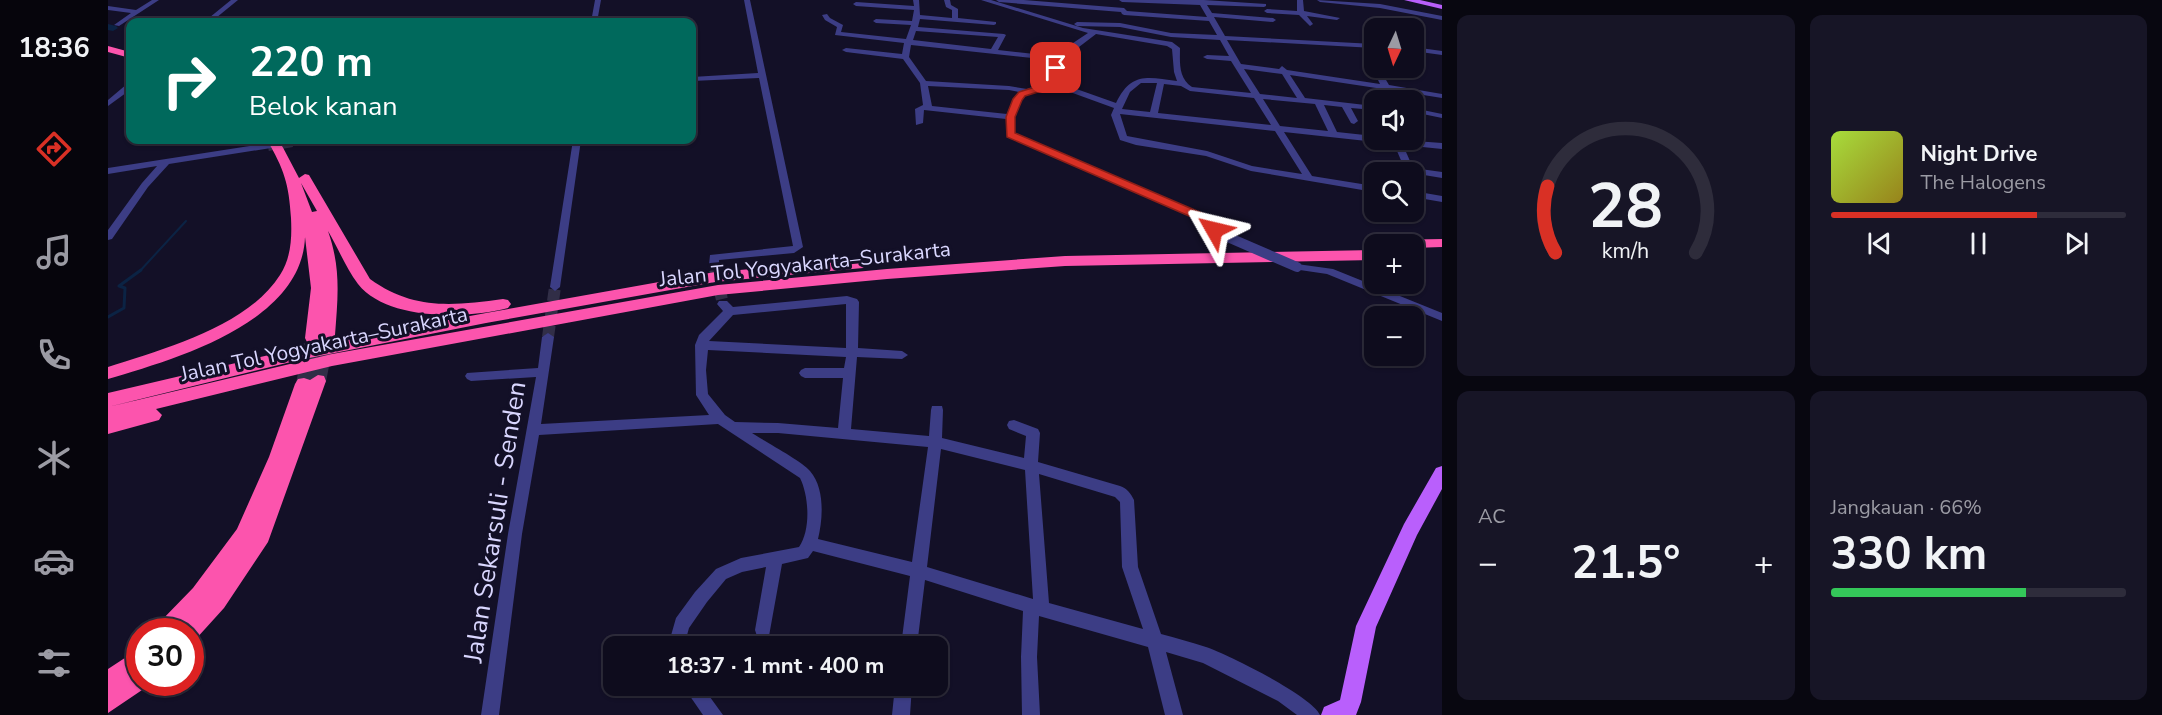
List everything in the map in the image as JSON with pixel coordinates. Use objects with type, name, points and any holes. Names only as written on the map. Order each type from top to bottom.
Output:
[{"type":"highway","points":[[108,43],[126,46]]},
{"type":"highway","points":[[108,49],[126,54]]},
{"type":"highway","points":[[272,144],[300,180],[364,282],[392,302],[409,307],[441,310],[494,306],[715,271]]},
{"type":"highway","points":[[290,144],[316,254],[320,286],[320,337]]},
{"type":"highway","points":[[108,373],[214,334],[243,319],[266,301],[285,281],[294,264],[298,248],[300,180]]},
{"type":"highway","points":[[1424,243],[1442,243]]},
{"type":"highway","name":"Jalan Tol Yogyakarta–Surakarta","points":[[938,265],[1058,252],[1364,245]]},
{"type":"highway","points":[[1424,254],[1442,254]]},
{"type":"highway","name":"Jalan Tol Yogyakarta–Surakarta","points":[[108,400],[336,346],[715,271],[1364,255]]},
{"type":"highway","name":"Jalan Tol Yogyakarta–Surakarta","points":[[108,414],[296,368],[597,310],[718,290],[885,268]]},
{"type":"highway","points":[[108,427],[294,380],[597,310]]},
{"type":"highway","points":[[179,618],[201,595],[245,536],[311,383],[261,536],[216,601],[200,618]]},
{"type":"highway","points":[[108,683],[126,670]]},
{"type":"highway","points":[[108,701],[126,688]]},
{"type":"main road","points":[[1408,0],[1442,7]]},
{"type":"main road","points":[[1336,713],[1348,707],[1352,698],[1366,626],[1410,530],[1442,473]]},
{"type":"street","points":[[128,18],[156,0]]},
{"type":"street","points":[[212,18],[235,0]]},
{"type":"street","points":[[595,18],[598,0]]},
{"type":"street","points":[[715,271],[714,257],[794,250],[798,247],[747,0]]},
{"type":"street","points":[[947,0],[948,6],[955,9],[955,20]]},
{"type":"street","points":[[984,0],[1093,33],[1152,39],[1173,45],[1177,50],[1176,70],[1182,84]]},
{"type":"street","points":[[999,0],[1065,2],[1124,11],[1273,20]]},
{"type":"street","points":[[1104,0],[1106,8]]},
{"type":"street","points":[[1126,27],[1123,0],[1202,1],[1264,5],[1337,18]]},
{"type":"street","points":[[1300,0],[1301,13],[1310,24]]},
{"type":"street","points":[[1320,0],[1380,6],[1442,18]]},
{"type":"street","points":[[1033,1],[1039,17]]},
{"type":"street","points":[[1202,1],[1257,97],[1309,178]]},
{"type":"street","points":[[1062,24],[1065,2]]},
{"type":"street","points":[[1264,5],[1278,27]]},
{"type":"street","points":[[108,8],[138,12]]},
{"type":"street","points":[[857,8],[994,23]]},
{"type":"street","points":[[825,15],[826,19],[841,26],[837,34],[1065,59]]},
{"type":"street","points":[[916,15],[907,42],[905,57],[924,83],[928,108]]},
{"type":"street","points":[[876,21],[916,15],[1002,35],[994,51]]},
{"type":"street","points":[[117,25],[126,19]]},
{"type":"street","points":[[1062,24],[1126,27],[1171,35],[1222,36],[1364,47]]},
{"type":"street","points":[[1093,33],[1076,45],[1038,89],[1017,99],[1010,117],[1012,136],[1200,216],[1216,232],[1297,267],[1329,271],[1442,317]]},
{"type":"street","points":[[1282,34],[1287,41]]},
{"type":"street","points":[[846,50],[905,57]]},
{"type":"street","points":[[1424,51],[1441,54]]},
{"type":"street","points":[[1207,57],[1442,96]]},
{"type":"street","points":[[1283,69],[1303,101]]},
{"type":"street","points":[[696,78],[763,75]]},
{"type":"street","points":[[1381,78],[1387,90]]},
{"type":"street","points":[[1045,80],[1117,109],[1364,138]]},
{"type":"street","points":[[1364,107],[1190,89],[1182,84],[1135,81],[1117,109],[1116,121],[1126,140],[1202,153],[1251,168],[1364,187]]},
{"type":"street","points":[[1153,115],[1161,82]]},
{"type":"street","points":[[924,83],[1013,88],[1029,92]]},
{"type":"street","points":[[108,104],[126,89]]},
{"type":"street","points":[[1318,102],[1334,134]]},
{"type":"street","points":[[1345,105],[1354,122]]},
{"type":"street","points":[[918,123],[919,109],[928,108],[1010,117]]},
{"type":"street","points":[[1424,112],[1442,116]]},
{"type":"street","points":[[108,171],[265,144]]},
{"type":"street","points":[[555,287],[576,144]]},
{"type":"street","points":[[1424,144],[1442,146]]},
{"type":"street","points":[[108,237],[145,185],[167,161]]},
{"type":"street","points":[[1424,174],[1442,175]]},
{"type":"street","points":[[1424,196],[1442,199]]},
{"type":"street","points":[[679,636],[682,624],[721,574],[741,565],[803,553],[810,544],[813,498],[809,480],[720,419],[702,395],[701,345],[706,333],[726,307],[847,300],[853,302],[852,352],[844,434]]},
{"type":"street","name":"Jalan Sekarsuli - Senden","points":[[490,715],[514,543],[548,337]]},
{"type":"street","points":[[701,345],[902,355]]},
{"type":"street","points":[[471,376],[544,372]]},
{"type":"street","points":[[805,373],[850,373]]},
{"type":"street","points":[[910,636],[937,410]]},
{"type":"street","points":[[534,430],[720,419]]},
{"type":"street","points":[[1014,425],[1033,432],[1031,465],[1036,607],[1029,657],[1030,715]]},
{"type":"street","points":[[733,427],[935,442],[1031,465],[1120,492],[1127,500],[1130,567],[1155,641],[1174,715]]},
{"type":"street","points":[[810,544],[918,571],[1206,655],[1284,695],[1311,715]]},
{"type":"street","points":[[763,630],[776,560]]},
{"type":"street","points":[[700,696],[714,715]]},
{"type":"street","points":[[901,715],[903,696]]},
{"type":"waterway","points":[[108,27],[113,28]]},
{"type":"waterway","points":[[141,270],[186,221]]},
{"type":"waterway","points":[[108,317],[124,308],[125,288],[119,286],[141,270]]},
{"type":"tunnel","points":[[268,146],[280,144]]},
{"type":"tunnel","points":[[714,265],[716,272]]},
{"type":"tunnel","points":[[715,270],[723,304]]},
{"type":"tunnel","points":[[548,337],[555,287]]},
{"type":"tunnel","points":[[318,381],[327,335]]},
{"type":"tunnel","points":[[304,384],[313,338]]},
{"type":"route","points":[[1056,68],[1042,86],[1022,94],[1017,99],[1010,117],[1010,135],[1200,216],[1214,230]]}]
